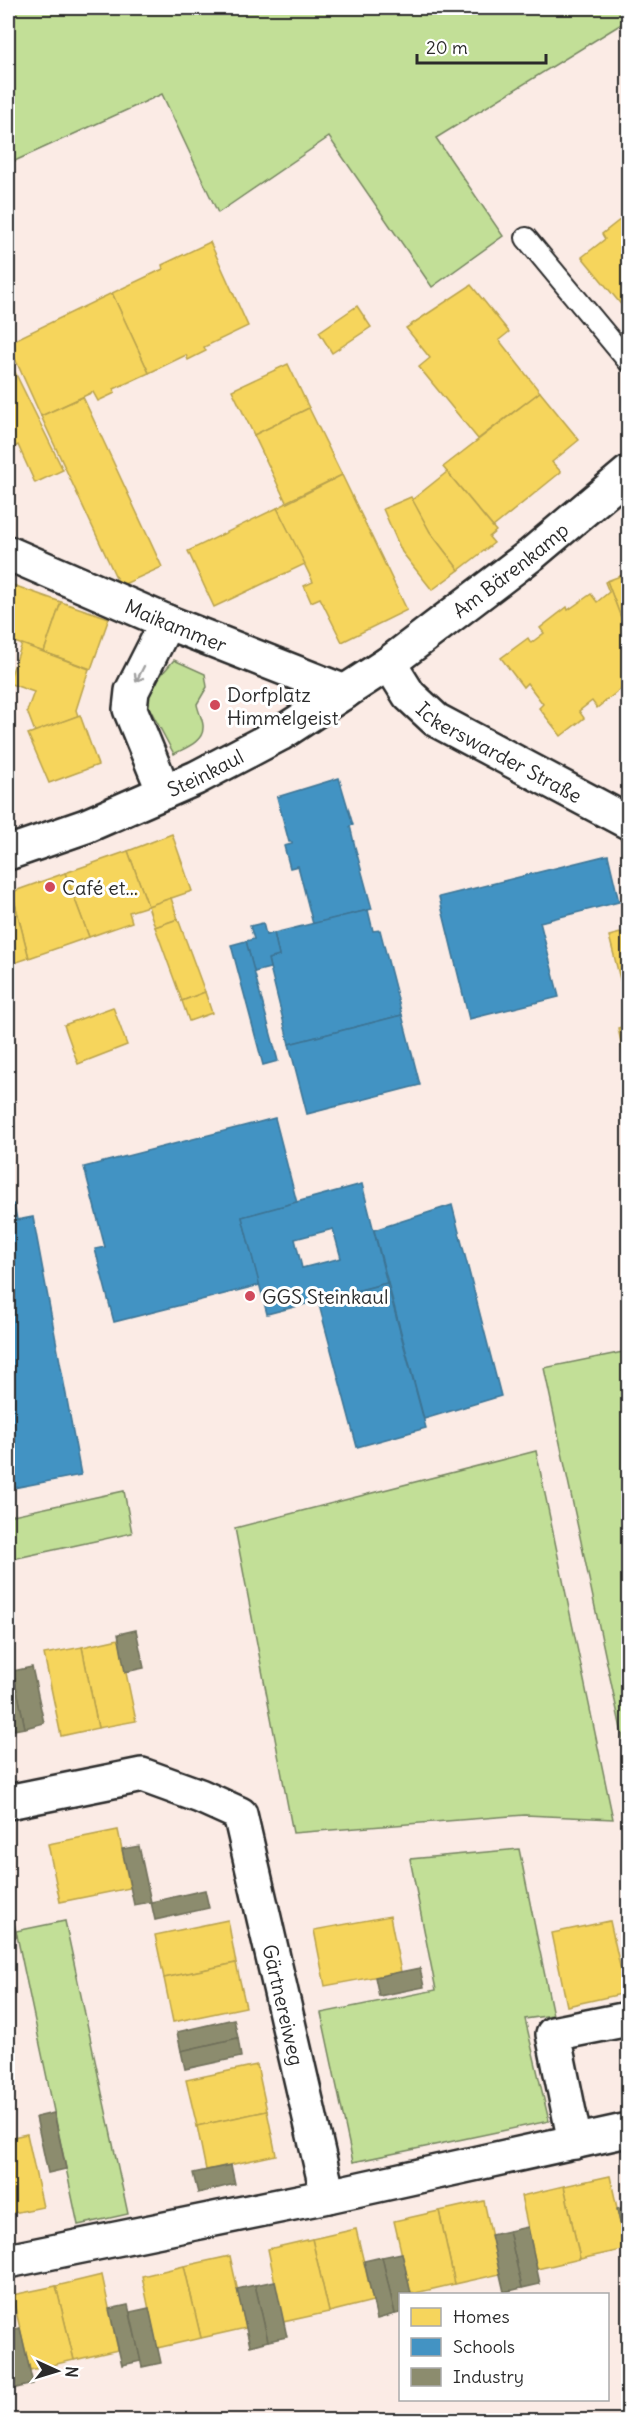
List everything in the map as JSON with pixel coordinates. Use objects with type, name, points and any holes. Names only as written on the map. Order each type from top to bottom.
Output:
[{"type":"street","name":"Am Bärenkamp","points":[[389,663],[532,554],[628,473]]},
{"type":"street","name":"Maikammer","points":[[8,553],[167,622],[345,692]]},
{"type":"street","points":[[164,792],[130,709],[132,691],[167,622]]},
{"type":"street","name":"Steinkaul","points":[[8,853],[86,826],[164,792],[280,734],[389,663]]},
{"type":"street","name":"Ickerswarder Straße","points":[[389,663],[409,695],[436,720],[628,822]]},
{"type":"street","name":"Gärtnereiweg","points":[[8,1802],[142,1775],[200,1796],[240,1814],[328,2196]]},
{"type":"street","points":[[575,2142],[553,2034],[628,2019]]},
{"type":"street","points":[[8,2261],[328,2196],[628,2130]]},
{"type":"lane","points":[[526,238],[628,361]]},
{"type":"green space","points":[[8,8],[628,8],[628,20],[436,138],[503,236],[432,287],[329,137],[218,213],[162,94],[8,164]]},
{"type":"green space","points":[[174,660],[205,674],[207,687],[197,704],[203,722],[202,733],[193,744],[174,754],[143,696]]},
{"type":"green space","points":[[628,1351],[628,1762],[544,1368]]},
{"type":"green space","points":[[536,1451],[613,1819],[525,1815],[293,1833],[235,1528]]},
{"type":"green space","points":[[124,1491],[132,1533],[8,1560],[8,1516]]},
{"type":"green space","points":[[519,1849],[553,2015],[525,2019],[549,2121],[353,2162],[321,2013],[436,1990],[410,1859]]},
{"type":"green space","points":[[65,1921],[128,2214],[78,2225],[16,1931]]},
{"type":"building: Homes","points":[[626,215],[628,218],[628,313],[582,257],[605,239],[602,234]]},
{"type":"building: Homes","points":[[210,242],[248,326],[204,347],[206,351],[188,360],[186,355],[149,373],[112,293],[163,269],[162,265]]},
{"type":"building: Homes","points":[[471,285],[509,332],[499,340],[540,392],[478,439],[419,367],[430,358],[406,328]]},
{"type":"building: Homes","points":[[112,293],[149,373],[114,389],[115,393],[98,401],[93,392],[41,416],[8,343]]},
{"type":"building: Homes","points":[[357,306],[371,327],[332,353],[319,332]]},
{"type":"building: Homes","points":[[10,362],[63,470],[35,483],[18,445],[8,451],[8,364]]},
{"type":"building: Homes","points":[[288,364],[309,408],[254,435],[232,390]]},
{"type":"building: Homes","points":[[540,392],[579,440],[552,462],[561,472],[493,527],[443,467]]},
{"type":"building: Homes","points":[[83,397],[162,567],[120,586],[41,416]]},
{"type":"building: Homes","points":[[309,408],[342,475],[286,502],[254,435]]},
{"type":"building: Homes","points":[[447,472],[496,531],[489,537],[494,543],[459,570],[430,532],[412,500]]},
{"type":"building: Homes","points":[[342,475],[407,610],[342,642],[320,598],[311,602],[304,586],[313,582],[277,508]]},
{"type":"building: Homes","points":[[411,497],[430,532],[459,570],[432,590],[402,552],[383,509]]},
{"type":"building: Homes","points":[[277,508],[305,564],[214,607],[188,551]]},
{"type":"building: Homes","points":[[628,573],[628,636],[607,581]]},
{"type":"building: Homes","points":[[607,581],[628,636],[628,677],[623,681],[627,684],[597,708],[592,701],[579,711],[584,718],[561,736],[539,708],[543,704],[527,683],[523,687],[501,658],[528,638],[531,643],[544,633],[540,628],[567,607],[568,610],[591,594],[597,602],[609,592],[605,582]]},
{"type":"building: Homes","points":[[13,585],[61,602],[44,652],[8,640],[8,600]]},
{"type":"building: Homes","points":[[61,602],[109,618],[91,669],[44,652]]},
{"type":"building: Homes","points":[[22,644],[89,669],[76,710],[78,716],[35,732],[27,711],[34,692],[8,683]]},
{"type":"building: Homes","points":[[80,715],[98,765],[49,783],[28,734]]},
{"type":"building: Homes","points":[[172,834],[192,891],[148,906],[128,851]]},
{"type":"building: Homes","points":[[128,851],[148,906],[129,912],[132,922],[89,937],[65,873]]},
{"type":"building: Homes","points":[[65,873],[89,937],[29,958],[12,892]]},
{"type":"building: Homes","points":[[12,892],[29,958],[8,965],[8,894]]},
{"type":"building: Homes","points":[[171,898],[178,919],[155,927],[148,906]]},
{"type":"building: Homes","points":[[178,919],[205,992],[182,1001],[155,927]]},
{"type":"building: Homes","points":[[628,931],[628,981],[621,983],[609,936]]},
{"type":"building: Homes","points":[[205,992],[212,1013],[189,1021],[182,1001]]},
{"type":"building: Homes","points":[[113,1007],[127,1045],[78,1064],[64,1025]]},
{"type":"building: Homes","points":[[628,1025],[628,1066],[626,1066],[618,1028]]},
{"type":"building: Homes","points":[[119,1639],[136,1721],[98,1728],[82,1647]]},
{"type":"building: Homes","points":[[82,1647],[98,1728],[61,1736],[44,1654]]},
{"type":"building: Homes","points":[[118,1830],[130,1888],[60,1902],[48,1844]]},
{"type":"building: Homes","points":[[390,1916],[401,1972],[325,1986],[314,1930]]},
{"type":"building: Homes","points":[[228,1920],[236,1963],[164,1978],[155,1935]]},
{"type":"building: Homes","points":[[610,1921],[626,1993],[567,2006],[552,1933]]},
{"type":"building: Homes","points":[[236,1963],[246,2007],[173,2022],[164,1978]]},
{"type":"building: Homes","points":[[257,2065],[267,2111],[197,2126],[186,2080]]},
{"type":"building: Homes","points":[[267,2111],[276,2155],[206,2170],[197,2126]]},
{"type":"building: Homes","points":[[27,2134],[43,2207],[8,2214],[8,2138]]},
{"type":"building: Homes","points":[[610,2176],[626,2249],[580,2259],[564,2186]]},
{"type":"building: Homes","points":[[564,2186],[580,2259],[537,2269],[521,2196]]},
{"type":"building: Homes","points":[[484,2201],[500,2274],[455,2284],[439,2211]]},
{"type":"building: Homes","points":[[439,2211],[455,2284],[411,2293],[394,2221]]},
{"type":"building: Homes","points":[[356,2229],[373,2301],[329,2312],[312,2239]]},
{"type":"building: Homes","points":[[312,2239],[329,2312],[283,2322],[268,2249]]},
{"type":"building: Homes","points":[[230,2256],[246,2328],[201,2338],[184,2266]]},
{"type":"building: Homes","points":[[184,2266],[201,2338],[157,2348],[142,2276]]},
{"type":"building: Homes","points":[[102,2275],[118,2350],[74,2360],[56,2286]]},
{"type":"building: Homes","points":[[56,2286],[74,2360],[30,2370],[12,2295]]},
{"type":"building: Schools","points":[[339,778],[353,825],[350,826],[372,909],[313,924],[298,866],[290,868],[284,846],[292,842],[289,842],[277,797]]},
{"type":"building: Schools","points":[[608,855],[619,902],[540,922],[559,997],[469,1019],[439,897]]},
{"type":"building: Schools","points":[[368,910],[373,931],[380,930],[402,1015],[289,1044],[268,959],[279,956],[274,933]]},
{"type":"building: Schools","points":[[263,923],[266,935],[274,933],[279,956],[268,959],[270,968],[254,972],[246,941],[254,939],[250,926]]},
{"type":"building: Schools","points":[[246,941],[278,1061],[263,1065],[231,945]]},
{"type":"building: Schools","points":[[402,1015],[420,1085],[307,1114],[289,1044]]},
{"type":"building: Schools","points":[[275,1118],[297,1203],[242,1217],[260,1285],[114,1322],[95,1249],[105,1247],[84,1167]]},
{"type":"building: Schools","points":[[362,1184],[387,1283],[267,1314],[242,1217]],"holes":[[[333,1229],[341,1258],[302,1268],[295,1239]]]},
{"type":"building: Schools","points":[[14,1204],[17,1220],[33,1217],[81,1475],[8,1489],[8,1205]]},
{"type":"building: Schools","points":[[452,1205],[501,1396],[424,1419],[374,1230]]},
{"type":"building: Schools","points":[[387,1283],[426,1428],[357,1447],[318,1301]]},
{"type":"building: Industry","points":[[628,1002],[628,1025],[627,1026],[623,1004]]},
{"type":"building: Industry","points":[[136,1630],[144,1668],[125,1672],[118,1634]]},
{"type":"building: Industry","points":[[32,1667],[44,1723],[25,1728],[13,1671]]},
{"type":"building: Industry","points":[[13,1671],[25,1728],[8,1731],[8,1672]]},
{"type":"building: Industry","points":[[139,1846],[151,1902],[134,1905],[122,1849]]},
{"type":"building: Industry","points":[[205,1890],[209,1908],[155,1920],[151,1902]]},
{"type":"building: Industry","points":[[8,1893],[17,1937],[8,1939]]},
{"type":"building: Industry","points":[[420,1968],[424,1987],[379,1996],[375,1977]]},
{"type":"building: Industry","points":[[234,2019],[238,2038],[181,2051],[177,2032]]},
{"type":"building: Industry","points":[[238,2038],[241,2057],[185,2069],[181,2051]]},
{"type":"building: Industry","points":[[54,2113],[66,2169],[48,2173],[36,2117]]},
{"type":"building: Industry","points":[[231,2165],[235,2184],[198,2193],[193,2173]]},
{"type":"building: Industry","points":[[628,2206],[628,2260],[617,2209]]},
{"type":"building: Industry","points":[[528,2227],[540,2284],[522,2288],[509,2231]]},
{"type":"building: Industry","points":[[509,2231],[522,2288],[504,2292],[491,2235]]},
{"type":"building: Industry","points":[[402,2253],[411,2293],[399,2293],[399,2313],[395,2314],[382,2257]]},
{"type":"building: Industry","points":[[382,2257],[395,2314],[377,2319],[364,2261]]},
{"type":"building: Industry","points":[[275,2281],[287,2337],[268,2341],[255,2285]]},
{"type":"building: Industry","points":[[255,2285],[268,2341],[250,2346],[237,2289]]},
{"type":"building: Industry","points":[[128,2305],[141,2361],[122,2365],[109,2309]]},
{"type":"building: Industry","points":[[149,2308],[161,2363],[142,2367],[130,2312]]},
{"type":"building: Industry","points":[[20,2328],[33,2384],[12,2389],[8,2371],[8,2331]]},
{"type":"building: Industry","points":[[8,2371],[13,2396],[8,2397]]},
{"type":"place","name":"Dorfplatz Himmelgeist","points":[[215,705]]},
{"type":"place","name":"Café et...","points":[[50,887]]},
{"type":"place","name":"GGS Steinkaul","points":[[250,1296]]}]
